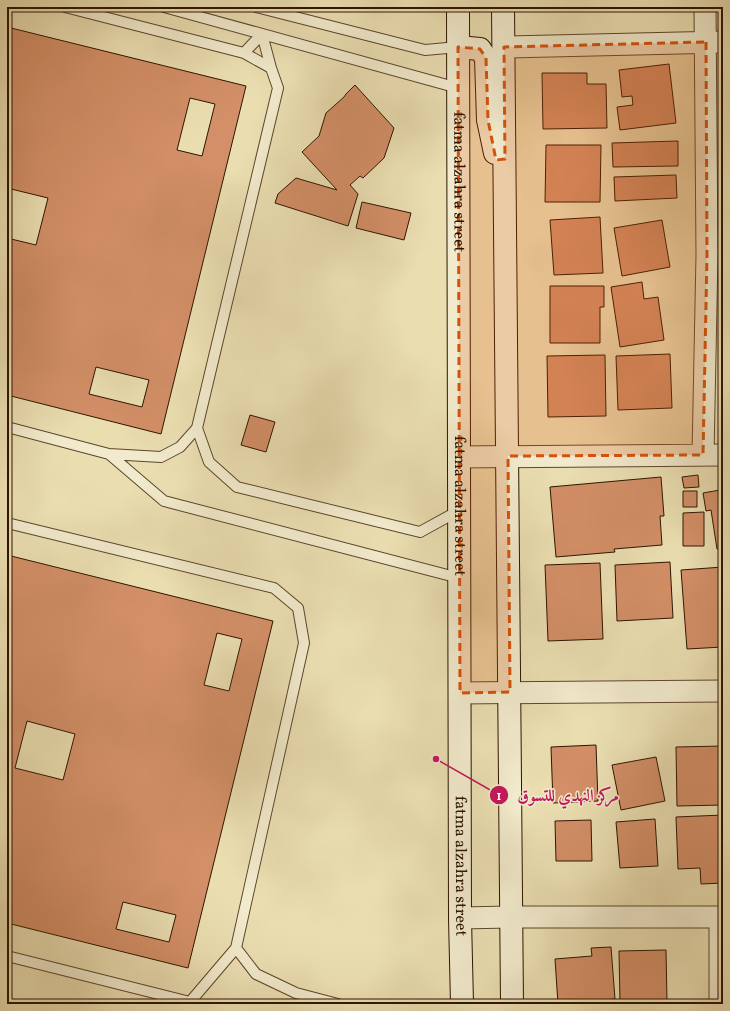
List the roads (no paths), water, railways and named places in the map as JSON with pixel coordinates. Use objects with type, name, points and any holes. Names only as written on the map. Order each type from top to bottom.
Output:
[{"type":"street","name":"fatma alzahra street","points":[[458,7],[460,918],[462,1004]]},
{"type":"street","points":[[503,7],[512,1004]]},
{"type":"street","points":[[459,457],[713,455],[715,255],[714,42],[705,7]]},
{"type":"street","points":[[504,47],[714,42]]},
{"type":"street","points":[[458,47],[480,49],[486,58],[488,120],[505,203]]},
{"type":"street","points":[[460,693],[723,691]]},
{"type":"street","points":[[460,918],[722,917],[720,1004]]},
{"type":"lane","points":[[65,7],[244,53],[271,68]]},
{"type":"lane","points":[[164,7],[458,88]]},
{"type":"lane","points":[[256,7],[425,50],[458,47]]},
{"type":"lane","points":[[7,427],[109,454],[161,457],[180,447],[197,428],[278,88],[262,34],[244,53]]},
{"type":"lane","points":[[197,428],[209,462],[237,487],[420,532],[460,510]]},
{"type":"lane","points":[[109,454],[164,501],[459,578]]},
{"type":"lane","points":[[7,523],[274,588],[298,608],[304,643],[236,948],[194,1003],[7,956]]},
{"type":"lane","points":[[236,948],[256,974],[296,993],[338,1004]]},
{"type":"place","name":"مركز النهدي للتسوق","points":[[436,759]]}]
